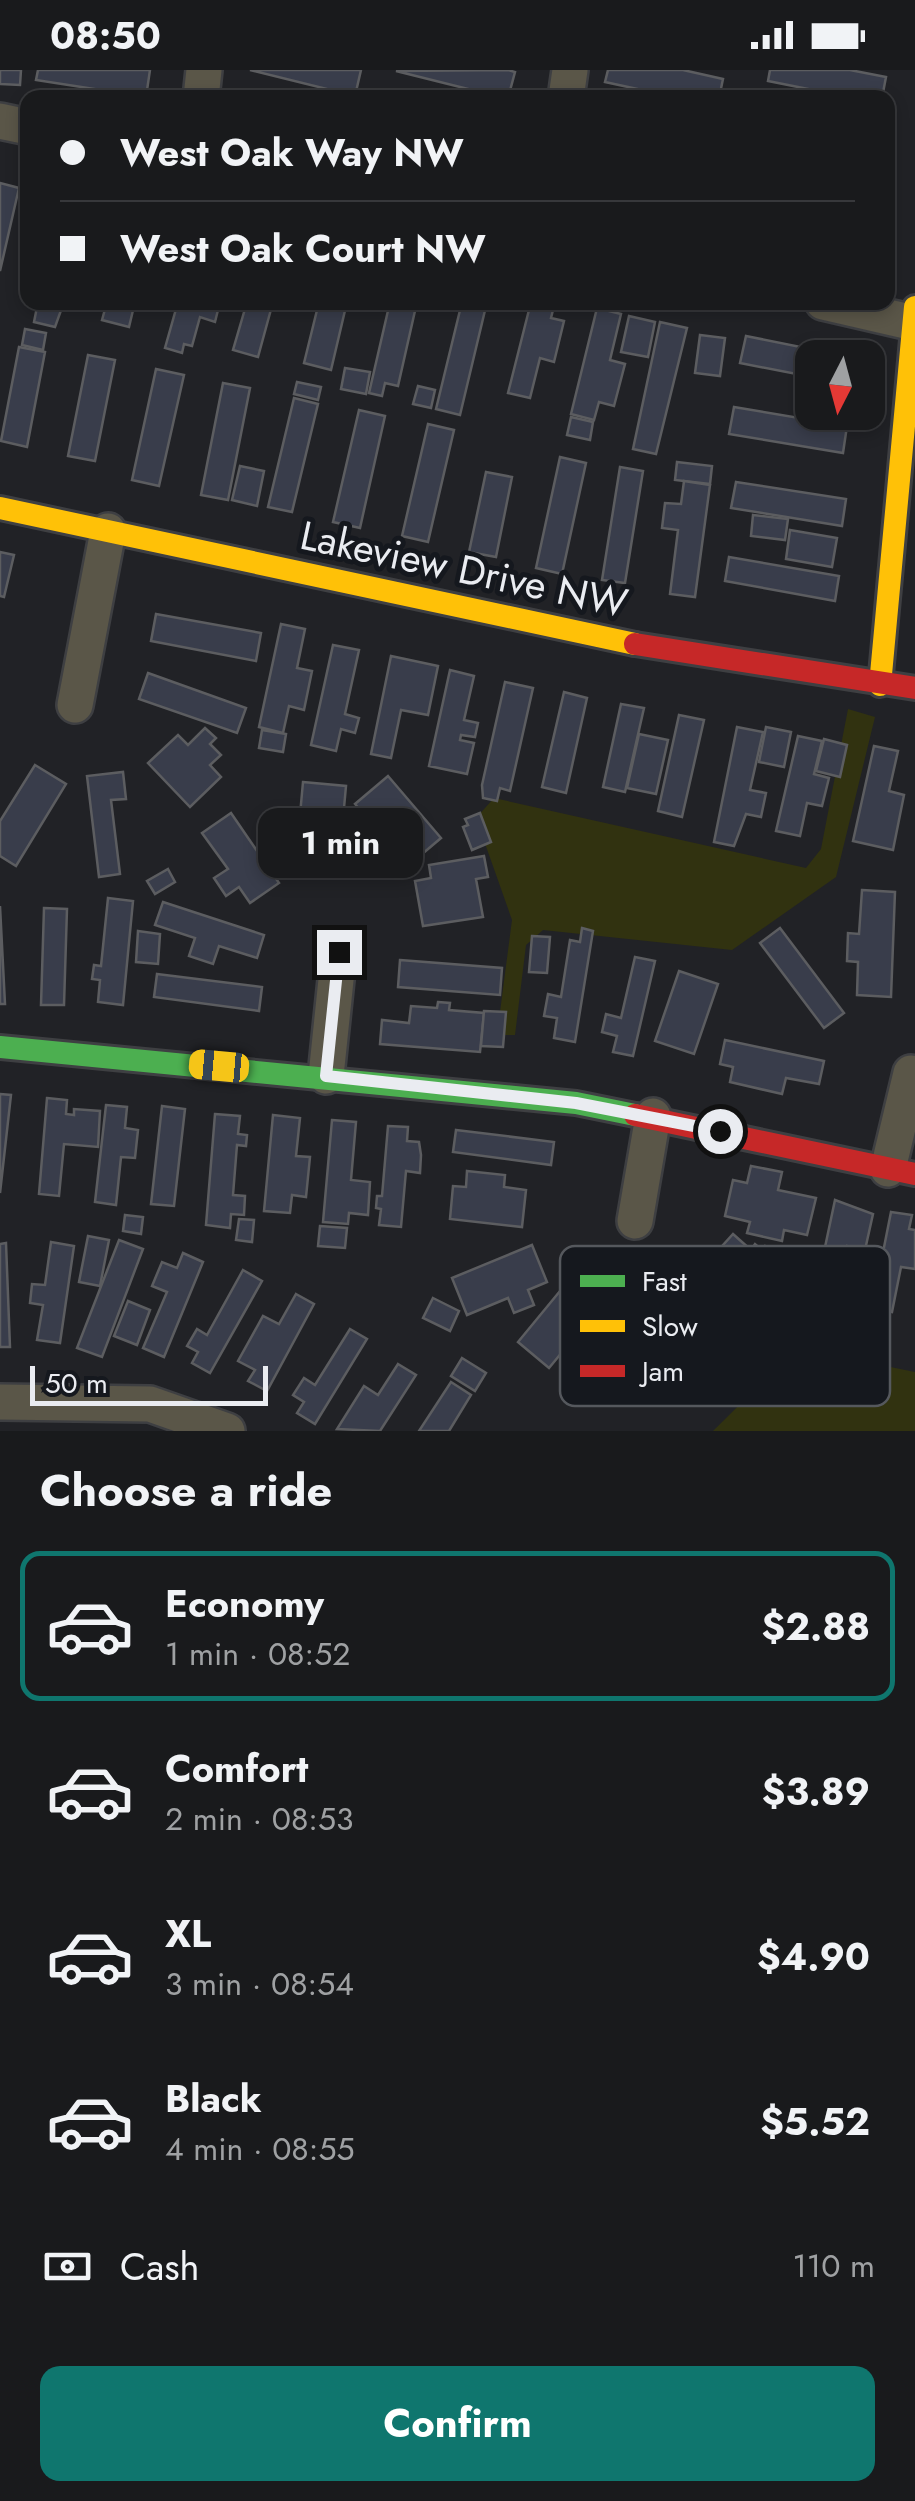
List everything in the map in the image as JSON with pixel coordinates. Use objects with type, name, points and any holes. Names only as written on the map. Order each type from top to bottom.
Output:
[{"type":"street","points":[[880,685],[915,308]]},
{"type":"street","points":[[859,310],[914,322]]},
{"type":"street","name":"Lakeview Drive NW","points":[[0,508],[681,654],[915,688]]},
{"type":"street","points":[[75,705],[108,531]]},
{"type":"street","points":[[326,1076],[339,952]]},
{"type":"street","points":[[0,1047],[556,1100],[653,1116],[902,1172],[911,1073]]},
{"type":"street","points":[[635,1221],[653,1116]]},
{"type":"street","points":[[0,1402],[150,1404],[227,1431]]},
{"type":"shaded area","points":[[848,709],[875,717],[836,877],[732,950],[543,930],[526,945],[515,1035],[497,1035],[512,920],[476,818],[494,798],[806,868],[821,849]]},
{"type":"shaded area","points":[[890,1367],[915,1372],[915,1431],[713,1431],[738,1406],[890,1406]]},
{"type":"building","points":[[0,70],[21,70],[20,85],[0,84]]},
{"type":"building","points":[[38,70],[150,70],[147,90],[101,90],[36,80]]},
{"type":"building","points":[[250,70],[361,70],[356,90],[331,90]]},
{"type":"building","points":[[608,70],[683,70],[723,79],[721,90],[642,90],[605,82]]},
{"type":"building","points":[[770,70],[850,70],[886,77],[884,90],[813,90],[768,81]]},
{"type":"building","points":[[396,71],[515,72],[510,90],[472,90]]},
{"type":"building","points":[[0,183],[19,188],[0,271]]},
{"type":"building","points":[[36,310],[61,310],[55,327],[34,322]]},
{"type":"building","points":[[105,310],[133,310],[129,327],[102,320]]},
{"type":"building","points":[[176,310],[218,310],[215,322],[200,317],[192,346],[184,344],[182,353],[165,348]]},
{"type":"building","points":[[245,310],[271,310],[258,357],[233,350]]},
{"type":"building","points":[[317,310],[345,310],[331,370],[304,363]]},
{"type":"building","points":[[388,310],[415,310],[398,386],[385,383],[382,396],[369,393]]},
{"type":"building","points":[[460,310],[485,310],[460,415],[436,409]]},
{"type":"building","points":[[529,310],[553,310],[551,318],[564,321],[554,362],[540,358],[530,398],[508,393]]},
{"type":"building","points":[[597,310],[621,314],[610,360],[625,364],[614,406],[599,402],[594,420],[571,414]]},
{"type":"building","points":[[629,316],[655,322],[648,357],[621,352]]},
{"type":"building","points":[[660,322],[687,328],[656,454],[633,449]]},
{"type":"building","points":[[25,329],[46,333],[43,350],[22,345]]},
{"type":"building","points":[[700,335],[725,338],[720,376],[695,373]]},
{"type":"building","points":[[746,336],[795,346],[795,374],[740,363]]},
{"type":"building","points":[[19,347],[45,352],[27,447],[1,441]]},
{"type":"building","points":[[88,355],[115,360],[95,461],[68,456]]},
{"type":"building","points":[[345,368],[370,372],[366,394],[341,389]]},
{"type":"building","points":[[156,369],[184,375],[159,486],[132,480]]},
{"type":"building","points":[[297,382],[321,387],[318,400],[294,394]]},
{"type":"building","points":[[223,383],[250,388],[228,500],[201,495]]},
{"type":"building","points":[[418,386],[435,390],[431,408],[413,404]]},
{"type":"building","points":[[294,398],[318,404],[292,512],[268,507]]},
{"type":"building","points":[[734,407],[795,417],[795,430],[846,430],[843,453],[729,434]]},
{"type":"building","points":[[359,410],[385,416],[360,528],[333,522]]},
{"type":"building","points":[[571,417],[593,422],[590,440],[567,435]]},
{"type":"building","points":[[428,424],[454,430],[428,542],[402,536]]},
{"type":"building","points":[[560,457],[586,463],[562,574],[536,568]]},
{"type":"building","points":[[677,462],[712,466],[710,484],[675,480]]},
{"type":"building","points":[[240,466],[264,471],[257,506],[232,500]]},
{"type":"building","points":[[620,467],[643,471],[625,583],[602,580]]},
{"type":"building","points":[[486,472],[512,477],[496,557],[469,552]]},
{"type":"building","points":[[684,481],[710,485],[695,597],[670,594],[678,530],[662,528],[665,503],[681,504]]},
{"type":"building","points":[[736,482],[846,499],[842,526],[731,508]]},
{"type":"building","points":[[753,515],[788,519],[785,540],[751,536]]},
{"type":"building","points":[[790,530],[837,538],[832,567],[786,559]]},
{"type":"building","points":[[0,552],[14,555],[4,597],[0,596]]},
{"type":"building","points":[[729,557],[839,576],[835,601],[725,581]]},
{"type":"building","points":[[156,614],[261,633],[256,661],[151,641]]},
{"type":"building","points":[[281,624],[305,629],[297,668],[312,671],[304,710],[289,706],[283,733],[259,727]]},
{"type":"building","points":[[333,645],[359,650],[345,714],[359,718],[355,733],[341,729],[336,751],[311,745]]},
{"type":"building","points":[[391,656],[438,666],[428,715],[401,710],[391,758],[371,754]]},
{"type":"building","points":[[450,670],[474,676],[464,720],[478,723],[475,737],[461,735],[460,740],[474,743],[467,774],[429,766]]},
{"type":"building","points":[[148,673],[246,708],[237,733],[139,699]]},
{"type":"building","points":[[505,682],[533,688],[510,791],[500,788],[497,801],[483,798],[482,785]]},
{"type":"building","points":[[564,692],[587,698],[566,793],[542,787]]},
{"type":"building","points":[[621,704],[644,708],[625,792],[603,787]]},
{"type":"building","points":[[679,715],[704,720],[682,817],[658,811]]},
{"type":"building","points":[[737,727],[763,732],[750,790],[766,793],[761,817],[746,814],[734,846],[714,842]]},
{"type":"building","points":[[766,727],[791,732],[784,767],[759,762]]},
{"type":"building","points":[[205,728],[216,738],[210,744],[221,755],[210,765],[221,777],[190,807],[148,763],[178,735],[188,745]]},
{"type":"building","points":[[262,730],[286,734],[283,752],[259,748]]},
{"type":"building","points":[[639,734],[668,740],[656,794],[627,788]]},
{"type":"building","points":[[798,736],[822,741],[814,774],[829,778],[822,806],[807,803],[800,836],[776,831]]},
{"type":"building","points":[[824,739],[847,745],[840,777],[816,771]]},
{"type":"building","points":[[874,746],[898,751],[889,791],[904,795],[893,850],[853,841]]},
{"type":"building","points":[[35,765],[66,784],[16,866],[0,856],[0,821]]},
{"type":"building","points":[[123,772],[126,799],[111,800],[120,874],[99,877],[87,776]]},
{"type":"building","points":[[388,776],[441,838],[408,866],[355,804]]},
{"type":"building","points":[[303,782],[346,786],[339,863],[296,859]]},
{"type":"building","points":[[231,813],[279,883],[250,903],[239,887],[226,896],[214,878],[228,869],[202,833]]},
{"type":"building","points":[[480,813],[491,842],[472,850],[463,827],[468,825],[465,819]]},
{"type":"building","points":[[484,856],[488,877],[476,879],[483,917],[423,926],[415,881],[431,878],[429,865]]},
{"type":"building","points":[[168,869],[175,882],[155,894],[147,881]]},
{"type":"building","points":[[862,890],[895,892],[891,997],[857,995],[858,962],[847,961],[848,933],[859,934]]},
{"type":"building","points":[[108,898],[133,901],[123,1005],[98,1002],[100,980],[92,979],[94,965],[101,966]]},
{"type":"building","points":[[163,902],[264,935],[257,958],[219,946],[213,964],[189,956],[195,938],[155,925]]},
{"type":"building","points":[[0,906],[5,1004],[0,1004]]},
{"type":"building","points":[[44,908],[67,909],[64,1005],[41,1005]]},
{"type":"building","points":[[582,928],[593,931],[575,1042],[554,1038],[557,1018],[544,1016],[548,994],[561,997],[570,940],[580,942]]},
{"type":"building","points":[[780,928],[844,1013],[824,1028],[760,943]]},
{"type":"building","points":[[138,931],[160,934],[158,964],[136,962]]},
{"type":"building","points":[[532,936],[550,937],[547,973],[529,972]]},
{"type":"building","points":[[635,957],[655,961],[633,1056],[613,1052],[617,1036],[602,1032],[606,1014],[621,1018]]},
{"type":"building","points":[[400,960],[502,968],[500,995],[398,987]]},
{"type":"building","points":[[679,971],[718,984],[694,1054],[655,1041]]},
{"type":"building","points":[[157,974],[262,987],[259,1011],[154,997]]},
{"type":"building","points":[[438,1002],[450,1003],[449,1010],[484,1013],[480,1052],[380,1044],[382,1020],[409,1023],[411,1006],[437,1008]]},
{"type":"building","points":[[484,1011],[506,1012],[503,1047],[481,1046]]},
{"type":"building","points":[[725,1040],[824,1061],[819,1084],[786,1078],[782,1094],[730,1082],[733,1067],[720,1064]]},
{"type":"building","points":[[0,1094],[11,1095],[0,1193]]},
{"type":"building","points":[[47,1098],[67,1100],[66,1114],[74,1115],[74,1109],[100,1111],[98,1147],[64,1144],[59,1196],[39,1194]]},
{"type":"building","points":[[106,1105],[127,1107],[125,1128],[138,1130],[135,1158],[121,1157],[116,1205],[95,1202]]},
{"type":"building","points":[[162,1106],[185,1109],[174,1206],[151,1204]]},
{"type":"building","points":[[215,1114],[240,1116],[238,1134],[247,1135],[246,1146],[237,1145],[233,1195],[245,1196],[244,1215],[231,1214],[230,1228],[206,1225]]},
{"type":"building","points":[[273,1115],[300,1118],[296,1156],[310,1157],[306,1197],[292,1195],[290,1213],[264,1211]]},
{"type":"building","points":[[332,1120],[356,1122],[351,1180],[370,1182],[368,1215],[349,1213],[348,1224],[323,1222]]},
{"type":"building","points":[[388,1126],[408,1127],[407,1141],[419,1142],[421,1155],[420,1173],[406,1171],[401,1227],[379,1225],[381,1209],[376,1208],[377,1196],[382,1196]]},
{"type":"building","points":[[456,1130],[554,1142],[551,1165],[453,1152]]},
{"type":"building","points":[[751,1166],[782,1172],[778,1190],[816,1198],[807,1235],[784,1230],[782,1241],[747,1233],[750,1222],[725,1216],[733,1180],[747,1183]]},
{"type":"building","points":[[467,1171],[505,1175],[504,1187],[526,1190],[522,1227],[450,1219],[453,1186],[466,1187]]},
{"type":"building","points":[[835,1200],[873,1214],[866,1246],[825,1246]]},
{"type":"building","points":[[891,1212],[912,1215],[909,1229],[915,1230],[915,1269],[901,1267],[892,1312],[890,1246],[884,1246]]},
{"type":"building","points":[[125,1215],[143,1217],[141,1234],[123,1231]]},
{"type":"building","points":[[239,1219],[254,1220],[252,1242],[236,1240]]},
{"type":"building","points":[[320,1226],[347,1228],[345,1248],[318,1246]]},
{"type":"building","points":[[733,1234],[746,1246],[722,1246]]},
{"type":"building","points":[[88,1236],[109,1240],[100,1286],[79,1282]]},
{"type":"building","points":[[119,1240],[143,1249],[102,1357],[77,1348]]},
{"type":"building","points":[[51,1242],[74,1246],[60,1343],[37,1340],[43,1305],[30,1303],[32,1284],[45,1285]]},
{"type":"building","points":[[6,1243],[10,1347],[0,1347],[0,1244]]},
{"type":"building","points":[[532,1245],[547,1282],[528,1290],[534,1305],[514,1313],[508,1298],[467,1315],[452,1278]]},
{"type":"building","points":[[183,1253],[203,1262],[164,1357],[143,1348],[167,1292],[152,1286],[162,1262],[177,1268]]},
{"type":"building","points":[[243,1270],[262,1281],[210,1373],[192,1363],[198,1352],[187,1346],[197,1329],[207,1335]]},
{"type":"building","points":[[560,1291],[560,1355],[549,1368],[518,1342]]},
{"type":"building","points":[[296,1294],[314,1304],[267,1391],[248,1381],[255,1370],[238,1361],[263,1316],[279,1324]]},
{"type":"building","points":[[433,1298],[459,1311],[450,1331],[423,1318]]},
{"type":"building","points":[[128,1301],[150,1310],[137,1345],[114,1336]]},
{"type":"building","points":[[350,1329],[367,1339],[315,1424],[297,1413],[304,1402],[293,1395],[304,1378],[315,1385]]},
{"type":"building","points":[[462,1358],[486,1373],[475,1391],[451,1376]]},
{"type":"building","points":[[398,1364],[416,1375],[380,1431],[337,1429],[364,1386],[378,1395]]},
{"type":"building","points":[[451,1382],[471,1395],[449,1431],[419,1431]]},
{"type":"traffic: fast","points":[[0,1047],[576,1103],[635,1115]]},
{"type":"traffic: slow","points":[[880,685],[915,307]]},
{"type":"traffic: slow","points":[[0,508],[635,644]]},
{"type":"traffic: jam","points":[[635,644],[915,688]]},
{"type":"traffic: jam","points":[[635,1115],[915,1174]]},
{"type":"route","points":[[339,952],[326,1076],[576,1103],[720,1131]]}]
